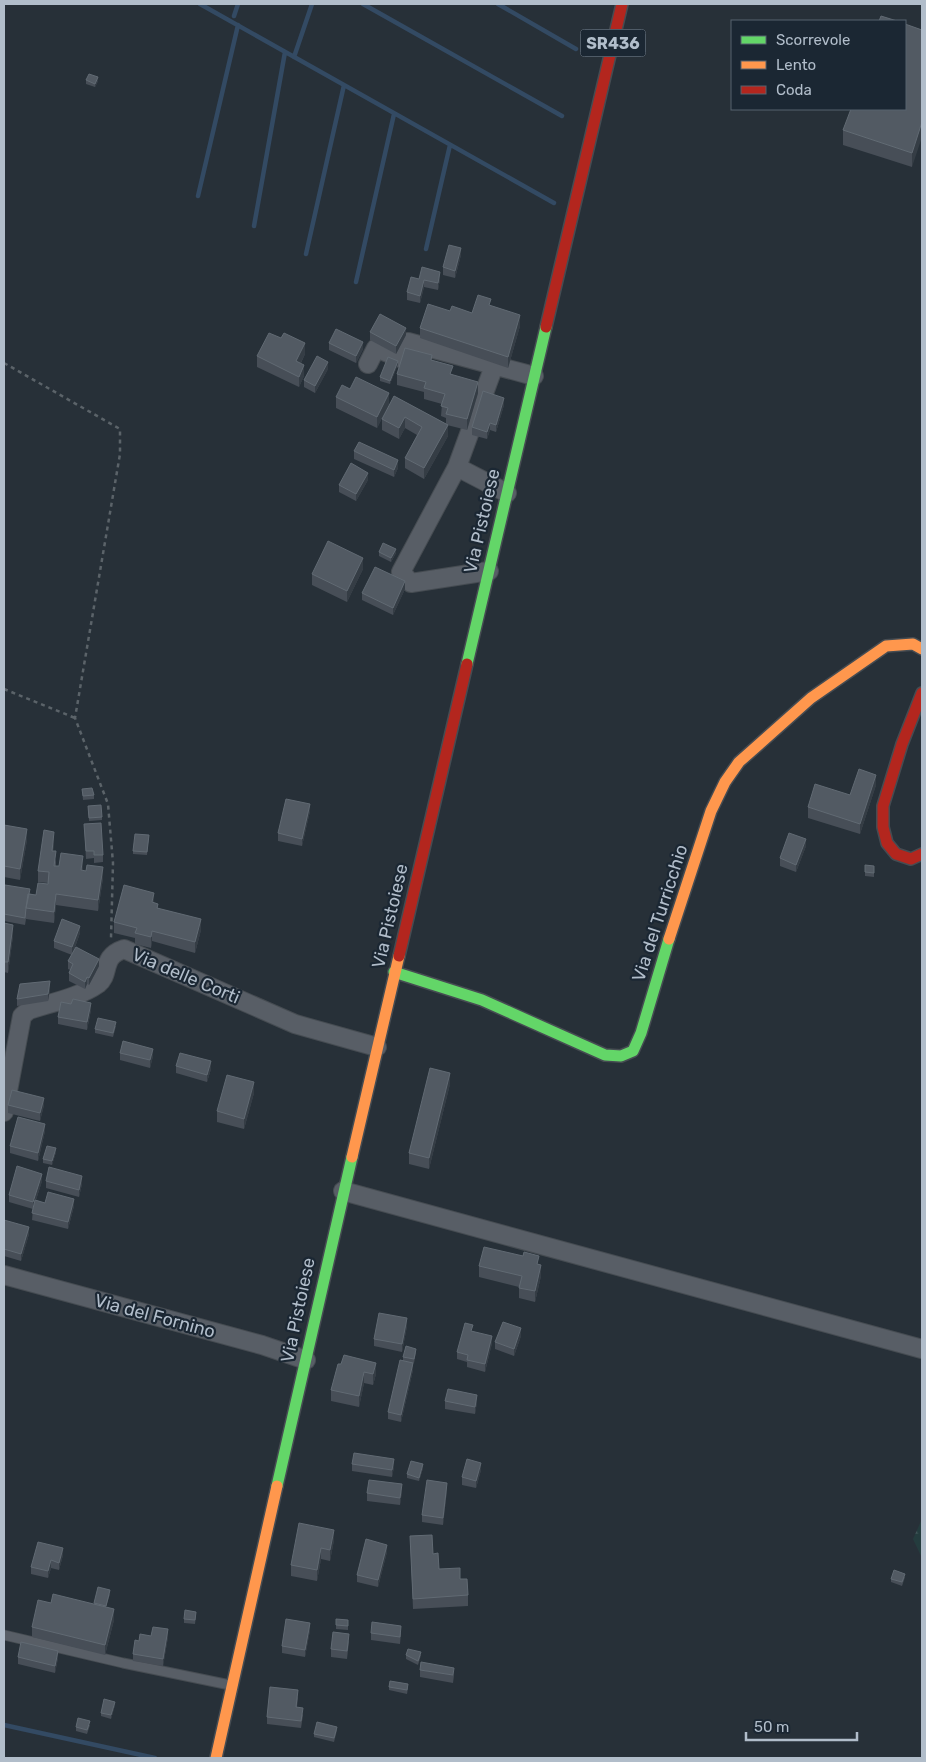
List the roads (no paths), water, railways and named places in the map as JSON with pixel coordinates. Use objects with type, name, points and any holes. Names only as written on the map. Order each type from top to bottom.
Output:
[{"type":"main road","name":"Via Pistoiese","points":[[216,1758],[343,1191],[622,4]]},
{"type":"main road","name":"Via del Turricchio","points":[[394,972],[482,1000],[581,1042],[605,1055],[621,1056],[633,1051],[641,1033],[678,908],[711,812],[725,782],[739,762],[812,698],[886,646],[914,644],[922,649]]},
{"type":"main road","points":[[922,693],[902,744],[883,806],[883,827],[887,843],[896,854],[911,859],[922,854]]},
{"type":"street","points":[[368,364],[376,348],[400,358],[408,342],[534,376]]},
{"type":"street","points":[[489,571],[411,583],[401,572],[457,467],[494,366]]},
{"type":"street","points":[[457,467],[507,494]]},
{"type":"street","name":"Via delle Corti","points":[[4,1112],[22,1016],[29,1010],[88,990],[100,983],[110,957],[115,952],[124,949],[295,1024],[377,1047]]},
{"type":"street","points":[[343,1191],[922,1349]]},
{"type":"street","name":"Via del Fornino","points":[[4,1275],[262,1345],[306,1360]]},
{"type":"lane","points":[[4,1635],[232,1686]]},
{"type":"waterway","points":[[200,4],[554,203]]},
{"type":"waterway","points":[[234,16],[238,4]]},
{"type":"waterway","points":[[294,57],[312,4]]},
{"type":"waterway","points":[[363,4],[562,116]]},
{"type":"waterway","points":[[498,4],[576,49]]},
{"type":"waterway","points":[[198,196],[238,25]]},
{"type":"waterway","points":[[254,226],[285,52]]},
{"type":"waterway","points":[[306,254],[344,85]]},
{"type":"waterway","points":[[356,282],[394,114]]},
{"type":"waterway","points":[[426,249],[450,145]]},
{"type":"waterway","points":[[4,1725],[155,1758]]}]
